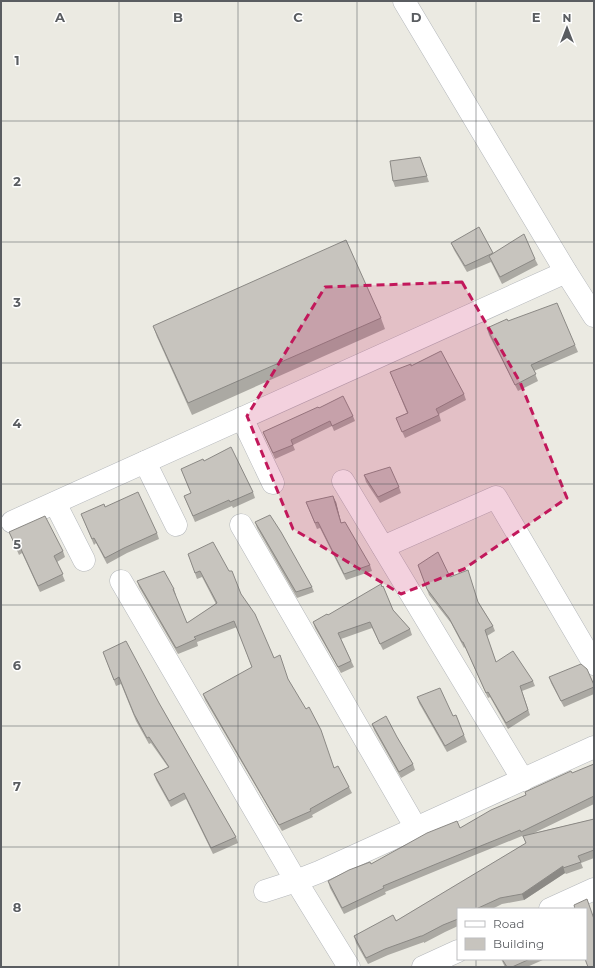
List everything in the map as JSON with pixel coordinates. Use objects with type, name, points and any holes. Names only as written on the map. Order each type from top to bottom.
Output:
[{"type":"street","points":[[404,1],[566,272],[591,306]]},
{"type":"street","points":[[12,522],[566,272]]},
{"type":"street","points":[[242,418],[273,483]]},
{"type":"street","points":[[145,462],[176,525]]},
{"type":"street","points":[[343,481],[523,780]]},
{"type":"street","points":[[382,547],[496,497],[594,664]]},
{"type":"street","points":[[55,503],[84,560]]},
{"type":"street","points":[[241,525],[416,828]]},
{"type":"street","points":[[121,581],[296,881],[349,967]]},
{"type":"street","points":[[265,891],[320,872],[594,747]]},
{"type":"street","points":[[552,908],[594,889]]},
{"type":"street","points":[[423,967],[457,951]]},
{"type":"highlighted area","points":[[462,282],[520,382],[567,498],[464,569],[401,594],[293,529],[247,416],[325,287]]},
{"type":"building","points":[[420,157],[427,176],[393,181],[390,161]]},
{"type":"building","points":[[479,227],[493,253],[465,266],[451,243]]},
{"type":"building","points":[[524,234],[535,259],[500,277],[489,256]]},
{"type":"building","points":[[346,240],[381,318],[188,403],[153,326]]},
{"type":"building","points":[[557,303],[575,345],[531,365],[536,374],[515,385],[487,328],[507,319],[508,321]]},
{"type":"building","points":[[441,351],[464,394],[436,409],[439,415],[402,432],[396,418],[408,413],[390,372],[411,364],[411,366]]},
{"type":"building","points":[[343,396],[353,416],[332,426],[330,421],[291,440],[293,445],[273,453],[263,432]]},
{"type":"building","points":[[231,447],[253,492],[230,502],[229,500],[193,516],[184,496],[191,493],[181,469],[203,459],[204,461]]},
{"type":"building","points":[[390,467],[399,487],[378,497],[364,475]]},
{"type":"building","points":[[138,492],[157,533],[105,558],[94,538],[92,539],[81,514],[104,504],[105,507]]},
{"type":"building","points":[[333,496],[341,523],[345,522],[370,565],[344,574],[318,522],[315,523],[306,502]]},
{"type":"building","points":[[270,515],[312,587],[296,592],[255,522]]},
{"type":"building","points":[[45,516],[63,551],[54,556],[63,574],[38,586],[20,547],[17,549],[9,532]]},
{"type":"building","points":[[213,542],[229,571],[232,571],[241,594],[255,614],[274,658],[280,655],[288,679],[306,709],[309,707],[321,730],[334,768],[338,766],[349,787],[310,809],[311,811],[279,825],[203,694],[252,667],[234,621],[194,637],[196,639],[176,648],[137,581],[164,571],[174,589],[187,623],[217,603],[200,571],[195,573],[188,554]]},
{"type":"building","points":[[438,552],[450,577],[468,570],[478,602],[493,626],[485,630],[496,662],[513,651],[533,681],[520,686],[528,710],[506,723],[488,692],[486,693],[463,642],[449,618],[427,589],[418,565]]},
{"type":"building","points":[[381,584],[393,610],[410,629],[380,644],[370,622],[338,633],[351,661],[338,667],[313,622],[327,614],[328,615]]},
{"type":"building","points":[[126,641],[159,703],[236,837],[211,848],[184,793],[169,801],[154,774],[169,767],[149,737],[147,738],[134,714],[119,677],[114,680],[103,652]]},
{"type":"building","points":[[581,664],[587,669],[594,687],[561,701],[549,677]]},
{"type":"building","points":[[440,688],[453,716],[456,715],[464,735],[445,746],[417,697]]},
{"type":"building","points":[[386,716],[413,764],[399,772],[372,724]]},
{"type":"building","points":[[594,764],[594,796],[521,832],[520,830],[383,886],[384,888],[342,908],[328,881],[349,870],[370,862],[371,864],[427,833],[457,821],[460,828],[491,810],[526,795],[525,792],[571,771],[572,773]]},
{"type":"building","points":[[594,819],[594,850],[578,856],[581,862],[563,868],[563,866],[522,894],[500,898],[478,908],[457,908],[457,919],[422,936],[385,949],[366,958],[354,936],[393,915],[396,921],[526,843],[523,836]]},
{"type":"building","points":[[587,899],[594,919],[594,967],[588,967],[585,960],[587,960],[587,908],[575,908],[574,905]]},
{"type":"building","points":[[503,960],[528,960],[512,967],[507,967]]}]
